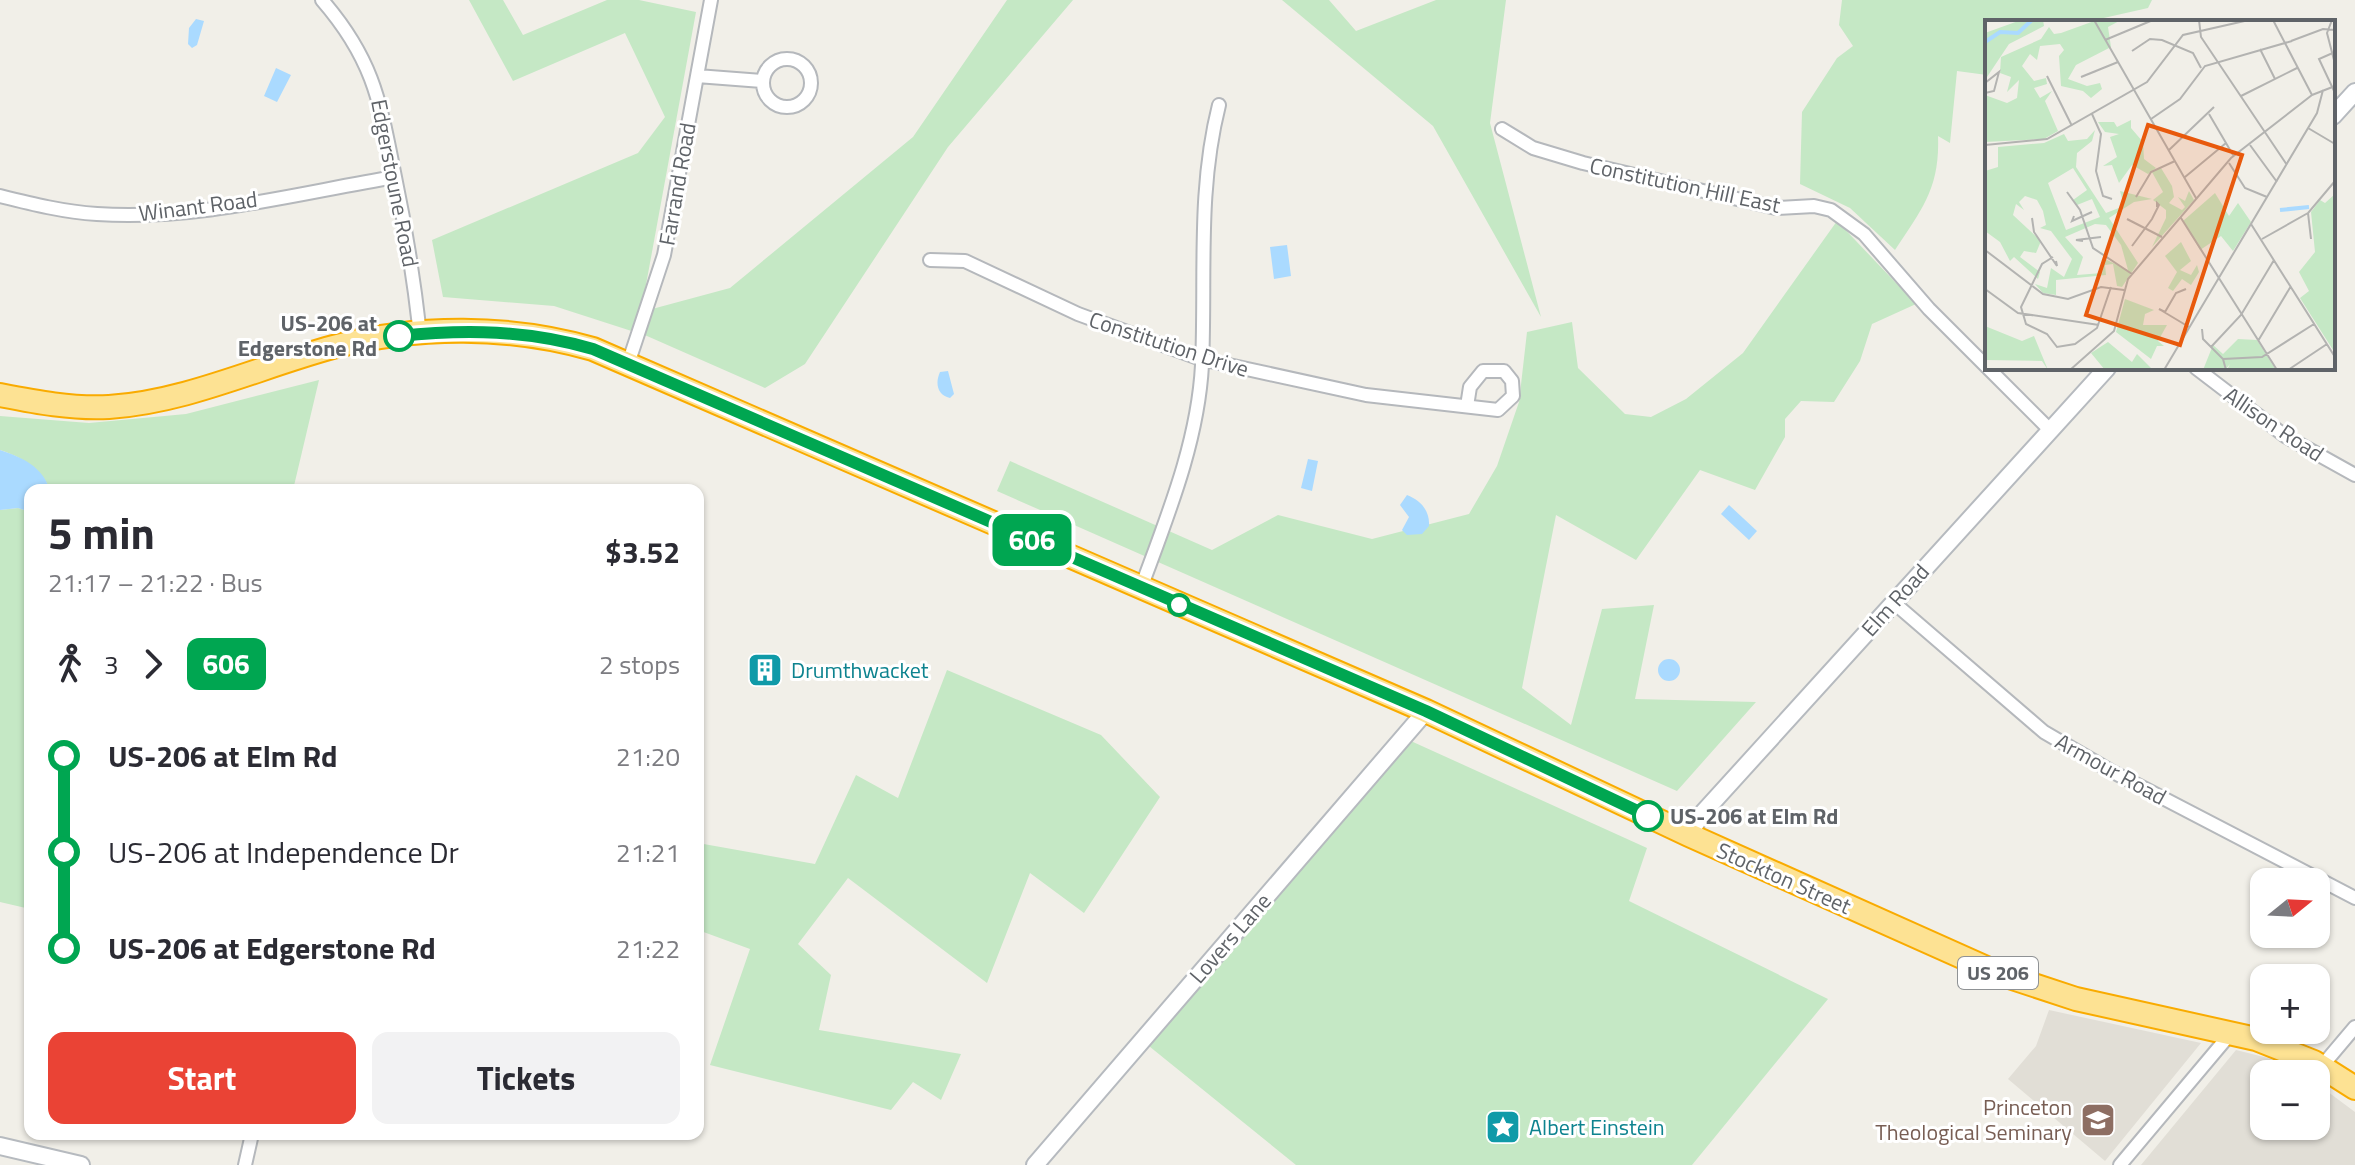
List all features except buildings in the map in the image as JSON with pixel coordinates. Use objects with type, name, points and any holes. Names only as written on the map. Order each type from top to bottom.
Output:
[{"type":"highway","name":"Stockton Street","points":[[0,395],[76,407],[140,403],[336,347],[420,334],[529,334],[593,349],[1426,711],[1689,835],[2038,988],[2231,1032],[2283,1048],[2309,1060]]},
{"type":"highway","name":"Stockton Street","points":[[2330,1071],[2355,1088]]},
{"type":"street","name":"Edgerstoune Road","points":[[322,0],[367,64],[385,117],[408,232],[420,334]]},
{"type":"street","name":"Farrand Road","points":[[628,364],[664,255],[711,0]]},
{"type":"street","points":[[783,58],[799,62],[810,74],[811,83],[806,98],[785,108],[766,96],[762,81],[769,66],[783,58]]},
{"type":"street","points":[[697,76],[762,81]]},
{"type":"street","points":[[2335,114],[2355,92]]},
{"type":"street","points":[[1141,588],[1186,454],[1201,359],[1201,226],[1210,139],[1219,105]]},
{"type":"street","name":"Constitution Hill East","points":[[1502,129],[1533,148],[1583,163],[1776,208],[1814,206],[1831,210],[1864,234],[1985,364]]},
{"type":"street","name":"Winant Road","points":[[0,196],[65,211],[143,215],[186,212],[395,177]]},
{"type":"street","name":"Constitution Drive","points":[[930,260],[965,261],[1078,314],[1201,359],[1313,385],[1467,406]]},
{"type":"street","name":"Constitution Hill East","points":[[1991,370],[2050,430]]},
{"type":"street","name":"Elm Road","points":[[1689,835],[1701,815],[2105,370]]},
{"type":"street","name":"Allison Road","points":[[2199,370],[2285,436],[2355,475]]},
{"type":"street","name":"Armour Road","points":[[1893,602],[2044,732],[2109,770],[2355,898]]},
{"type":"street","name":"Lovers Lane","points":[[1035,1165],[1426,711]]},
{"type":"street","points":[[2327,1060],[2355,1027]]},
{"type":"street","points":[[2120,1165],[2231,1032]]},
{"type":"street","points":[[245,1165],[251,1140]]},
{"type":"street","points":[[0,1146],[81,1165]]},
{"type":"shaded area","name":"Princeton Theological Seminary","points":[[2049,1010],[2201,1043],[2105,1161],[2008,1079],[2036,1046]]},
{"type":"shaded area","points":[[2236,1050],[2272,1060],[2250,1060],[2250,1140],[2330,1140],[2330,1093],[2355,1112],[2355,1165],[2141,1165]]},
{"type":"green space","points":[[469,0],[503,0],[523,35],[607,0],[639,0],[696,12],[641,312],[730,288],[913,137],[1007,0],[1073,0],[948,147],[805,364],[765,388],[647,336],[554,306],[443,297],[432,240],[638,153],[665,117],[625,33],[513,81]]},
{"type":"green space","points":[[1282,0],[1329,0],[1356,31],[1436,0],[1506,0],[1490,123],[1541,317],[1433,126]]},
{"type":"green space","points":[[1842,0],[2152,0],[2148,8],[2095,20],[1985,20],[1985,75],[1957,71],[1950,143],[1938,136],[1932,184],[1921,210],[1895,250],[1850,208],[1800,184],[1802,112],[1837,58],[1853,46],[1839,25]]},
{"type":"green space","points":[[1837,221],[1916,304],[1872,324],[1860,361],[1834,402],[1801,401],[1785,419],[1785,437],[1755,490],[1700,470],[1636,560],[1556,515],[1522,688],[1571,725],[1602,609],[1654,605],[1635,699],[1756,702],[1677,791],[997,491],[1010,461],[1212,550],[1278,515],[1372,539],[1469,514],[1497,466],[1519,402],[1527,332],[1572,322],[1578,368],[1625,414],[1651,417],[1686,399],[1743,353]]},
{"type":"green space","points":[[319,380],[294,484],[47,484],[30,464],[0,450],[0,416],[89,423],[186,414]]},
{"type":"green space","points":[[0,510],[24,510],[24,908],[0,902]]},
{"type":"green space","points":[[947,670],[1101,735],[1160,797],[1084,913],[1030,873],[987,983],[848,878],[798,944],[831,975],[819,1030],[961,1054],[941,1100],[913,1082],[891,1110],[710,1065],[750,949],[704,932],[704,844],[815,864],[856,775],[898,798]]},
{"type":"green space","points":[[1402,737],[1647,848],[1629,901],[1828,999],[1692,1165],[1296,1165],[1139,1038]]},
{"type":"water","points":[[196,19],[204,21],[197,45],[192,48],[188,44],[189,28]]},
{"type":"water","points":[[276,68],[291,75],[277,102],[264,96]]},
{"type":"water","points":[[1287,245],[1291,276],[1274,279],[1270,247]]},
{"type":"water","points":[[948,371],[954,394],[950,398],[942,394],[938,384],[940,372]]},
{"type":"water","points":[[0,450],[31,464],[47,484],[24,484],[24,510],[0,510]]},
{"type":"water","points":[[1308,459],[1318,461],[1312,491],[1301,488]]},
{"type":"water","points":[[1407,495],[1420,503],[1428,515],[1429,526],[1422,534],[1407,535],[1402,530],[1409,517],[1400,505]]},
{"type":"water","points":[[1729,505],[1757,531],[1749,540],[1721,514]]},
{"type":"water","points":[[1669,659],[1677,662],[1680,670],[1677,678],[1669,681],[1661,678],[1658,670],[1661,662]]},
{"type":"bus line","name":"606","points":[[399,336],[496,331],[558,339],[593,349],[1426,711],[1648,816]]},
{"type":"place","name":"US-206 at Edgerstone Rd","points":[[399,336]]},
{"type":"place","name":"Drumthwacket","points":[[765,670]]},
{"type":"place","name":"US-206 at Elm Rd","points":[[1648,816]]},
{"type":"place","name":"Princeton Theological Seminary","points":[[2098,1120]]},
{"type":"place","name":"Albert Einstein","points":[[1503,1127]]}]
